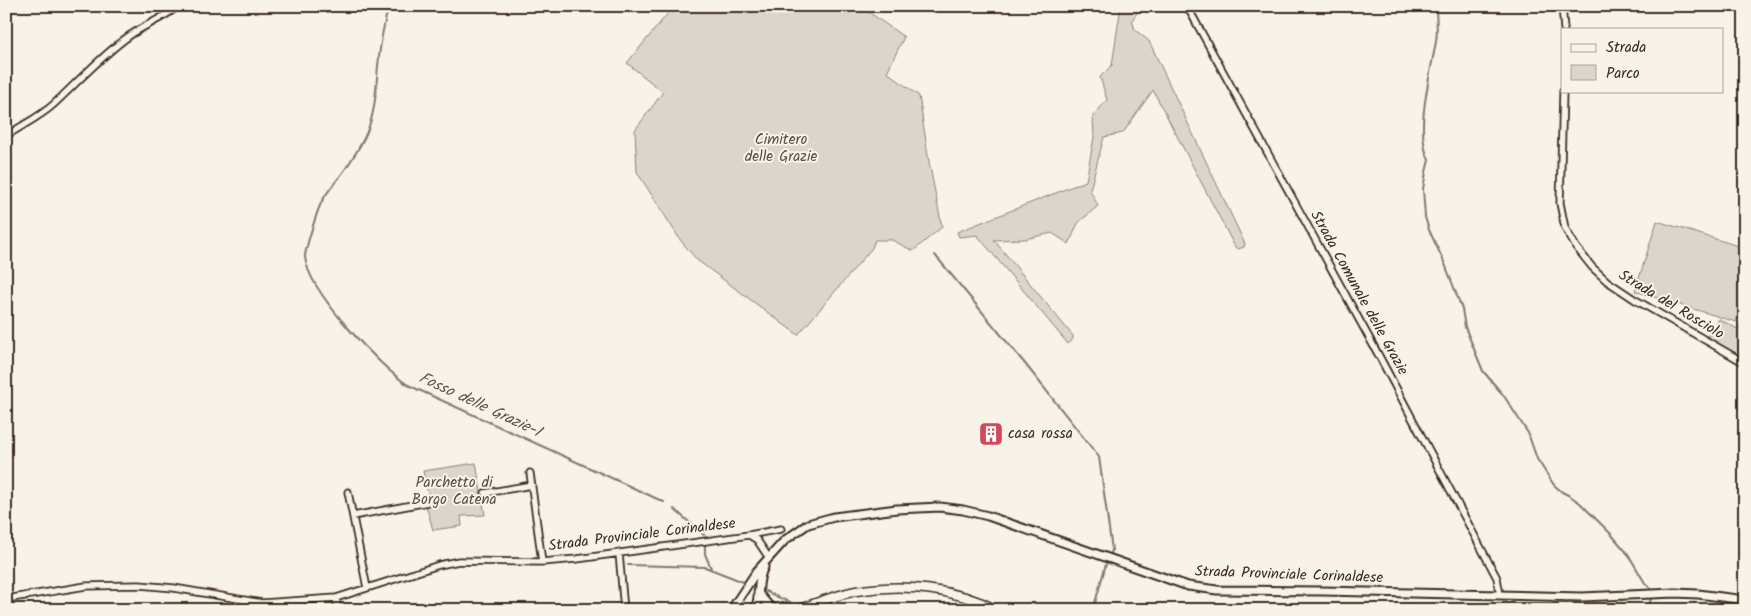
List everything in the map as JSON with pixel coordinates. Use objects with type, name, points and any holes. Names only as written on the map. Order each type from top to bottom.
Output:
[{"type":"main road","points":[[797,610],[855,591],[920,588],[970,598],[997,610]]},
{"type":"street","points":[[6,136],[54,105],[97,62],[130,35],[167,15],[178,6]]},
{"type":"street","name":"Strada Comunale delle Grazie","points":[[1187,6],[1373,345],[1497,578],[1500,596]]},
{"type":"street","points":[[1562,6],[1564,28]]},
{"type":"street","name":"Strada del Rosciolo","points":[[1563,92],[1560,203],[1565,228],[1576,247],[1592,267],[1607,281],[1634,299],[1745,362]]},
{"type":"street","points":[[530,474],[542,562]]},
{"type":"street","points":[[485,493],[532,485]]},
{"type":"street","points":[[348,492],[367,588]]},
{"type":"street","points":[[353,516],[428,502]]},
{"type":"street","name":"Strada Provinciale Corinaldese","points":[[731,610],[756,571],[785,540],[808,524],[834,517],[897,509],[940,507],[988,516],[1188,586],[1217,590],[1608,597],[1675,593],[1745,600]]},
{"type":"street","points":[[749,536],[781,529]]},
{"type":"street","name":"Strada Provinciale Corinaldese","points":[[6,599],[86,586],[139,585],[174,588],[262,602],[336,598],[439,564],[459,561],[542,562],[577,559],[749,536],[757,540],[769,558]]},
{"type":"street","points":[[619,553],[624,610]]},
{"type":"street","name":"Strada Provinciale Corinaldese","points":[[755,610],[762,570],[769,558]]},
{"type":"street","points":[[758,593],[770,607],[777,610]]},
{"type":"street","points":[[336,598],[338,610]]},
{"type":"street","points":[[739,598],[739,610]]},
{"type":"green space","name":"Cimitero delle Grazie","points":[[674,6],[860,6],[904,37],[887,72],[919,96],[929,162],[942,227],[913,251],[892,240],[875,240],[872,248],[798,335],[697,260],[681,241],[637,172],[635,130],[663,92],[627,63]]},
{"type":"green space","points":[[1121,6],[1142,6],[1132,20],[1135,30],[1149,41],[1245,244],[1244,247],[1238,249],[1235,247],[1153,90],[1123,133],[1104,137],[1090,190],[1098,206],[1078,223],[1069,244],[1052,233],[1025,239],[994,240],[1073,336],[1073,339],[1068,344],[977,235],[959,237],[957,232],[1086,181],[1094,137],[1093,116],[1107,100],[1100,77],[1112,65]]},
{"type":"green space","points":[[1657,221],[1745,248],[1745,294],[1736,322],[1635,291]]},
{"type":"green space","points":[[1745,317],[1745,359],[1707,337],[1719,319],[1738,329]]},
{"type":"green space","name":"Parchetto di Borgo Catena","points":[[476,463],[485,515],[461,516],[462,526],[433,530],[426,505],[430,503],[423,471]]},
{"type":"waterway","name":"Fosso delle Grazie-1","points":[[389,6],[382,36],[374,104],[369,126],[353,158],[321,203],[307,246],[305,257],[309,272],[318,289],[364,346],[408,385],[664,502]]},
{"type":"waterway","points":[[1436,6],[1437,37],[1423,118],[1423,134],[1429,160],[1423,189],[1425,217],[1429,230],[1445,264],[1462,309],[1465,327],[1483,371],[1504,396],[1528,433],[1537,459],[1554,485],[1580,503],[1611,534],[1628,554],[1645,583],[1652,590]]},
{"type":"waterway","points":[[935,255],[1099,457],[1111,554]]},
{"type":"waterway","name":"Fosso delle Grazie-1","points":[[674,509],[704,535]]},
{"type":"waterway","name":"Fosso delle Grazie-1","points":[[705,544],[705,554],[711,568]]},
{"type":"waterway","points":[[1093,610],[1106,564]]},
{"type":"waterway","points":[[628,565],[705,567],[746,583]]},
{"type":"waterway","name":"Fosso delle Grazie-1","points":[[765,591],[791,603]]},
{"type":"waterway","points":[[1647,610],[1651,599]]},
{"type":"place","name":"casa rossa","points":[[991,434]]}]
